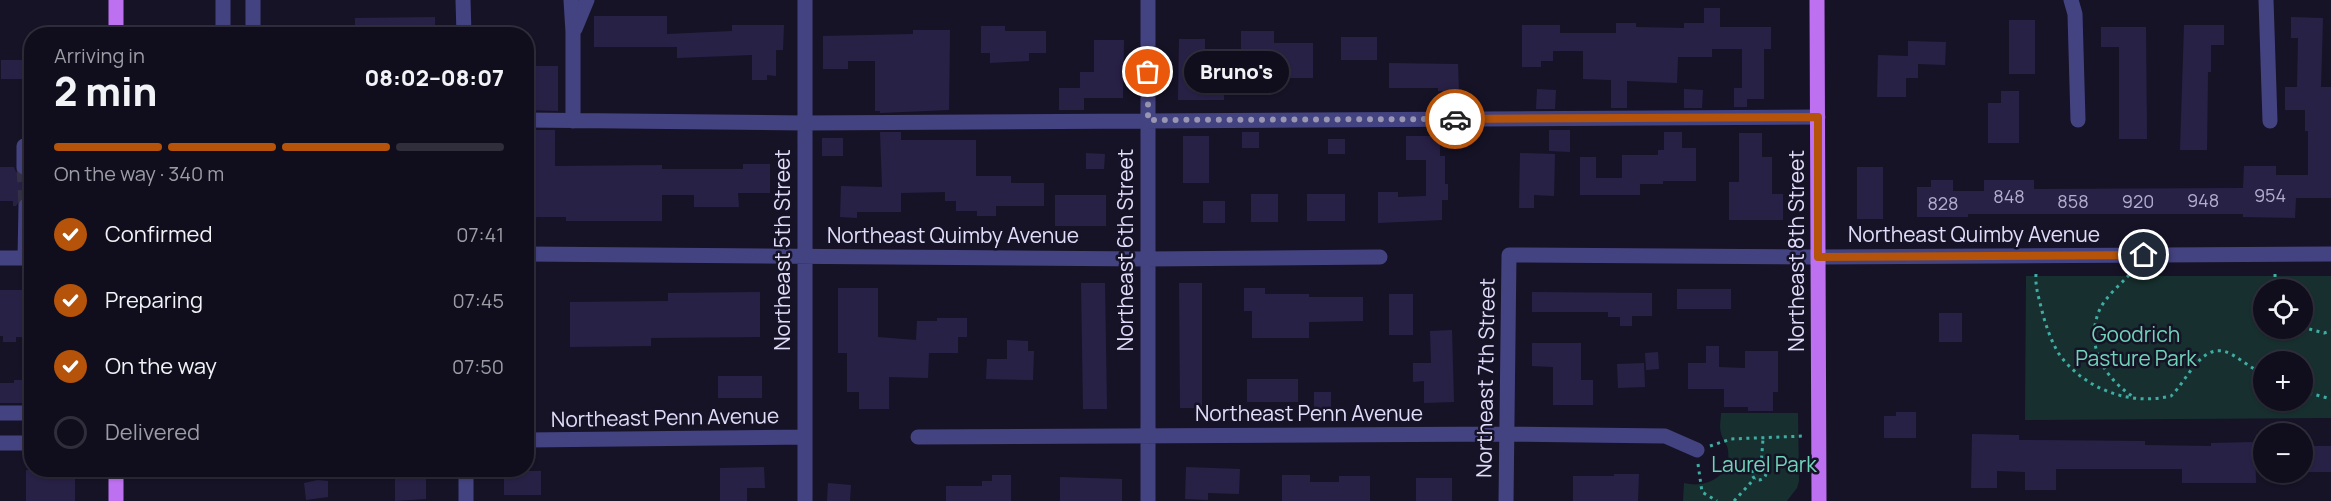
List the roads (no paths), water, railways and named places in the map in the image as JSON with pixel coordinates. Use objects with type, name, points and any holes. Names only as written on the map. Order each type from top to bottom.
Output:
[{"type":"main road","points":[[116,0],[116,27]]},
{"type":"main road","name":"Northeast 8th Street","points":[[1817,0],[1819,501]]},
{"type":"main road","points":[[116,477],[116,501]]},
{"type":"street","points":[[223,0],[223,27]]},
{"type":"street","points":[[253,0],[253,27]]},
{"type":"street","points":[[463,0],[464,27]]},
{"type":"street","points":[[571,0],[573,121]]},
{"type":"street","points":[[573,32],[587,0]]},
{"type":"street","name":"Northeast 5th Street","points":[[805,0],[803,256],[805,501]]},
{"type":"street","name":"Northeast 6th Street","points":[[1148,0],[1146,259],[1148,501]]},
{"type":"street","points":[[2072,0],[2075,14],[2078,120]]},
{"type":"street","points":[[2266,0],[2270,121]]},
{"type":"street","points":[[534,120],[804,123],[1818,117]]},
{"type":"street","points":[[24,146],[24,167]]},
{"type":"street","name":"Northeast Quimby Avenue","points":[[534,254],[1146,259],[1380,257]]},
{"type":"street","name":"Northeast Quimby Avenue","points":[[1509,255],[1818,257],[2331,254]]},
{"type":"street","name":"Northeast 7th Street","points":[[1506,501],[1509,255]]},
{"type":"street","points":[[0,258],[24,258]]},
{"type":"street","points":[[0,413],[24,413]]},
{"type":"street","name":"Northeast Penn Avenue","points":[[918,437],[1507,434],[1665,436],[1697,450]]},
{"type":"street","name":"Northeast Penn Avenue","points":[[534,440],[804,438]]},
{"type":"street","points":[[0,443],[24,443]]},
{"type":"street","points":[[466,477],[466,501]]},
{"type":"place","name":"Bruno's","points":[[1148,72]]},
{"type":"park label","name":"Goodrich Pasture Park","points":[[2136,347]]},
{"type":"park label","name":"Laurel Park","points":[[1764,465]]}]
